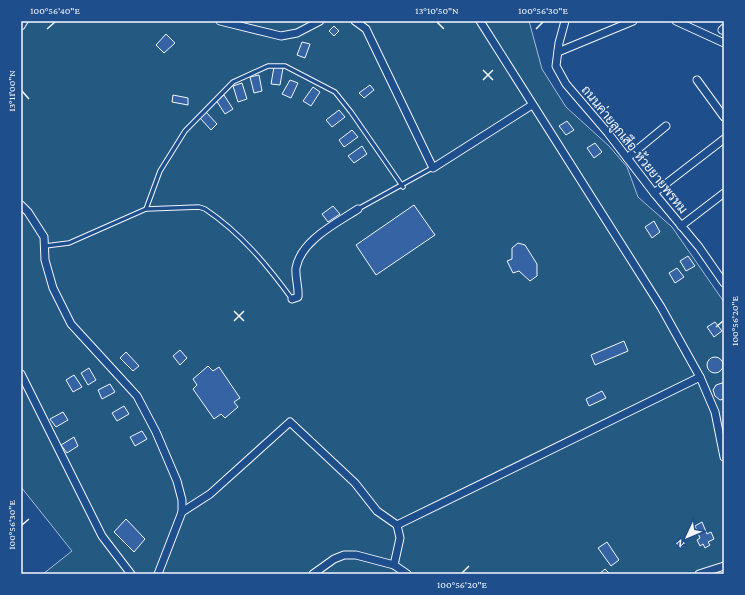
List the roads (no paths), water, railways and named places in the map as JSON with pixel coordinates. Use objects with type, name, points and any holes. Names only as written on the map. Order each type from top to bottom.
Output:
[{"type":"street","points":[[21,26],[24,21]]},
{"type":"street","points":[[220,21],[281,36],[297,32],[320,21]]},
{"type":"street","points":[[355,21],[366,29],[433,168],[532,105]]},
{"type":"street","points":[[480,21],[661,307],[700,377],[715,412],[724,457]]},
{"type":"street","name":"ถนนค่ายลูกเสึอ-ห้วยยายพรหม","points":[[565,21],[556,66],[566,84],[699,247],[724,283]]},
{"type":"street","points":[[558,52],[633,21]]},
{"type":"street","points":[[676,21],[724,43]]},
{"type":"street","points":[[697,80],[724,116]]},
{"type":"street","points":[[627,158],[666,126]]},
{"type":"street","points":[[654,193],[724,139]]},
{"type":"street","points":[[681,226],[724,193]]},
{"type":"street","points":[[21,205],[28,212],[44,237],[45,260],[53,288],[72,324],[137,396],[156,432],[177,481],[182,500],[182,512],[158,574]]},
{"type":"street","points":[[292,299],[298,297],[296,268],[303,251],[327,229],[358,209]]},
{"type":"street","points":[[21,374],[102,536],[130,574]]},
{"type":"street","points":[[397,525],[700,377]]},
{"type":"street","points":[[182,512],[210,494],[290,422],[355,483],[377,511],[397,525],[400,538],[394,565]]},
{"type":"street","points":[[313,574],[334,559],[356,555],[394,565],[407,574]]},
{"type":"street","points":[[699,574],[724,566]]},
{"type":"lane","points":[[146,209],[160,171],[185,131],[233,82],[268,66],[285,66],[335,92],[351,112],[403,186]]},
{"type":"lane","points":[[358,209],[403,186],[433,168]]},
{"type":"lane","points":[[45,246],[69,243],[146,209],[199,207],[205,209],[250,246],[292,299]]}]
